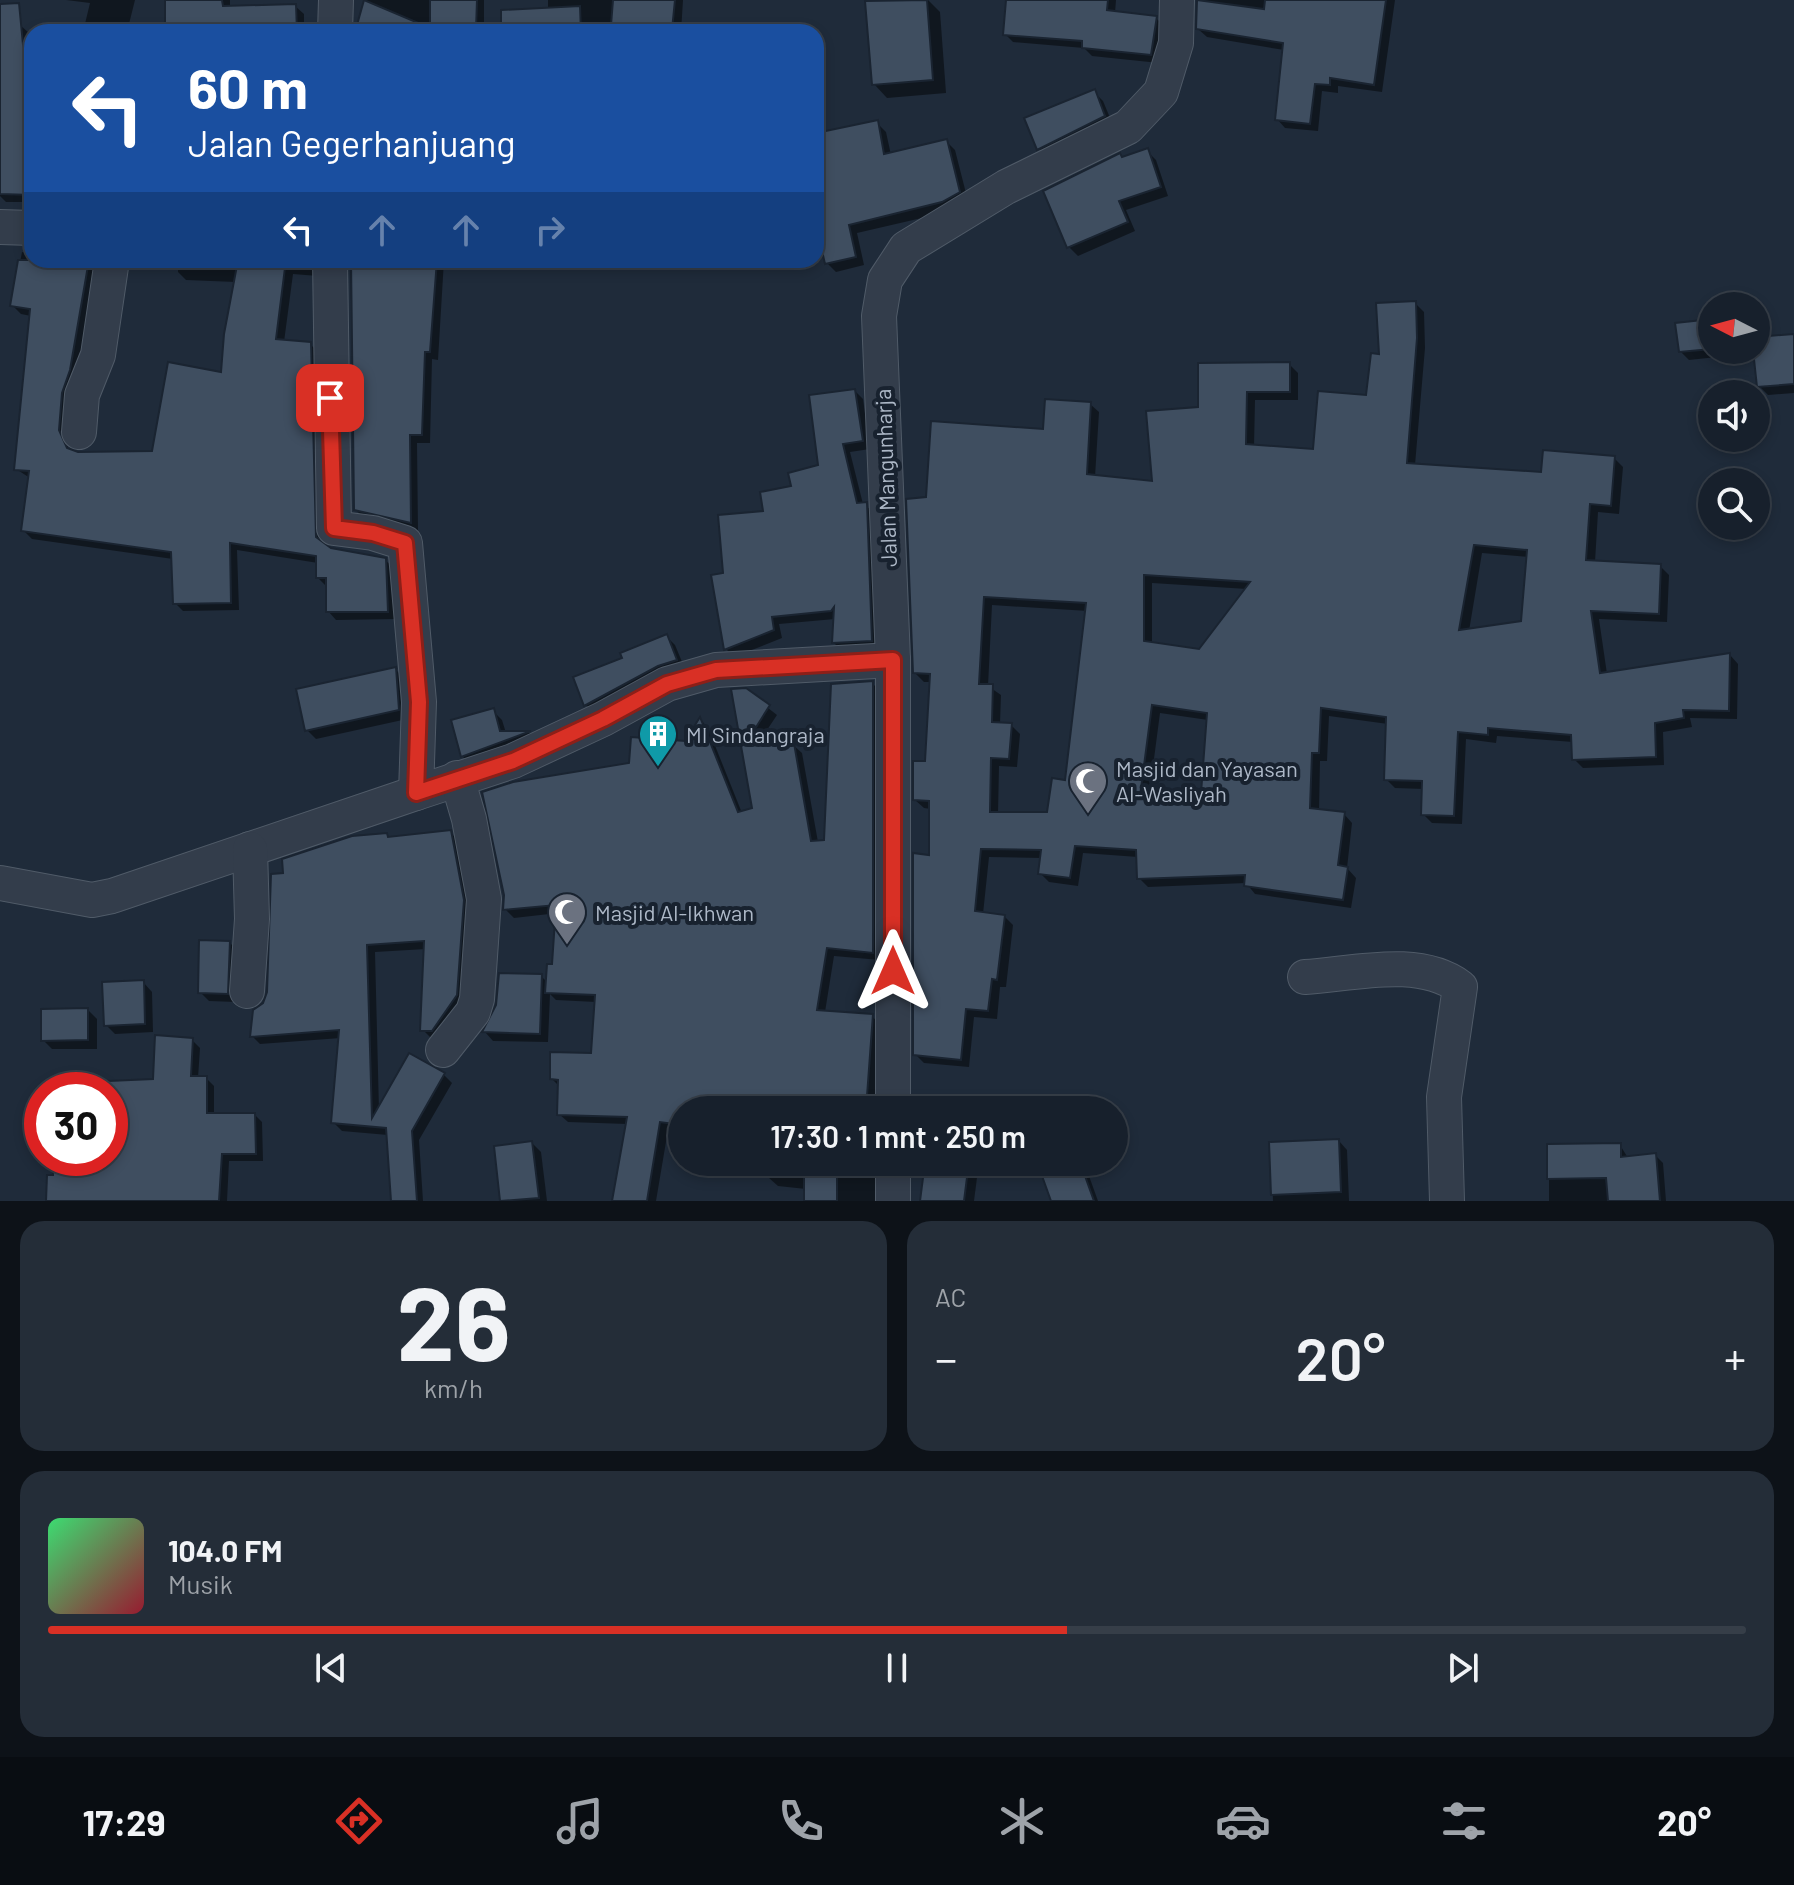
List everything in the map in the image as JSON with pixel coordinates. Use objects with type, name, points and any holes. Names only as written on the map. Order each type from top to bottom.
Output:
[{"type":"street","points":[[335,24],[336,0]]},
{"type":"street","name":"Jalan Mangunharja","points":[[893,1096],[893,660],[879,316],[885,280],[906,248],[1006,187],[1128,127],[1161,92],[1176,43],[1177,0]]},
{"type":"street","points":[[0,227],[24,228]]},
{"type":"street","points":[[79,432],[82,395],[98,355],[111,268]]},
{"type":"street","points":[[330,268],[334,528],[373,533],[405,543],[419,702],[416,793]]},
{"type":"street","points":[[0,883],[92,900],[513,761],[603,719],[667,684],[716,670],[893,660]]},
{"type":"street","points":[[443,1050],[473,1012],[477,999],[484,899],[469,819],[457,778]]},
{"type":"street","points":[[247,991],[252,919],[250,849]]},
{"type":"street","points":[[1305,977],[1418,969],[1445,975],[1460,987],[1444,1097],[1447,1201]]},
{"type":"street","points":[[893,1176],[893,1201]]},
{"type":"building","points":[[165,0],[222,0],[223,6],[296,4],[297,24],[165,24]]},
{"type":"building","points":[[364,0],[421,24],[357,24]]},
{"type":"building","points":[[430,0],[477,0],[476,24],[430,24]]},
{"type":"building","points":[[613,0],[675,0],[673,24],[611,24]]},
{"type":"building","points":[[927,0],[933,80],[872,85],[865,1]]},
{"type":"building","points":[[1006,0],[1108,0],[1107,10],[1157,16],[1151,55],[1082,48],[1082,41],[1003,35]]},
{"type":"building","points":[[1197,0],[1264,9],[1265,0],[1386,0],[1374,85],[1330,78],[1330,85],[1315,84],[1310,124],[1275,120],[1283,43],[1196,29]]},
{"type":"building","points":[[19,3],[24,55],[24,195],[0,194],[0,4]]},
{"type":"building","points":[[580,6],[581,24],[501,24],[501,10]]},
{"type":"building","points":[[1095,89],[1105,116],[1037,150],[1024,118]]},
{"type":"building","points":[[878,120],[884,154],[947,139],[960,192],[942,202],[849,225],[856,257],[825,264],[824,131]]},
{"type":"building","points":[[1148,148],[1161,187],[1119,201],[1128,222],[1067,248],[1043,191],[1120,153],[1122,157]]},
{"type":"building","points":[[18,260],[24,260],[24,268],[88,268],[70,370],[62,393],[59,430],[67,448],[78,452],[152,451],[168,362],[221,372],[224,334],[236,268],[285,268],[276,339],[311,342],[316,537],[331,548],[386,558],[388,612],[326,612],[326,578],[316,578],[316,556],[230,543],[231,603],[173,604],[171,552],[21,531],[29,471],[14,470],[30,309],[10,306]]},
{"type":"building","points":[[351,268],[436,268],[430,352],[425,352],[422,435],[410,435],[411,523],[354,510]]},
{"type":"building","points":[[1416,301],[1417,338],[1407,463],[1541,472],[1543,450],[1615,456],[1611,506],[1590,504],[1586,560],[1661,564],[1659,614],[1591,611],[1600,673],[1730,653],[1729,711],[1683,710],[1684,718],[1655,723],[1656,757],[1572,760],[1571,735],[1488,728],[1488,735],[1458,732],[1454,816],[1421,815],[1422,781],[1384,780],[1386,717],[1321,708],[1319,753],[1312,753],[1310,808],[1345,812],[1338,865],[1348,867],[1343,900],[1244,886],[1245,875],[1137,879],[1136,850],[1075,846],[1070,878],[1038,874],[1041,850],[981,849],[975,911],[1005,915],[997,980],[992,979],[988,1011],[966,1009],[961,1060],[913,1055],[913,853],[929,855],[929,801],[913,800],[913,761],[925,761],[930,674],[913,673],[906,499],[926,497],[931,421],[1043,429],[1045,399],[1091,402],[1087,474],[1152,481],[1146,411],[1198,407],[1198,363],[1290,362],[1290,392],[1247,392],[1246,444],[1313,449],[1318,391],[1366,395],[1371,353],[1379,354],[1376,303]],"holes":[[[1474,545],[1527,550],[1521,621],[1459,630]],[[1144,575],[1250,582],[1199,649],[1144,641]],[[984,597],[1086,603],[1065,780],[1052,778],[1047,812],[990,812],[991,758],[1009,759],[1012,723],[992,722],[993,684],[979,684]],[[1152,705],[1207,713],[1201,793],[1140,796]]]},
{"type":"building","points":[[1698,321],[1698,350],[1679,352],[1675,323]]},
{"type":"building","points":[[1794,334],[1794,384],[1770,386],[1770,380],[1756,380],[1755,364],[1770,364],[1770,336]]},
{"type":"building","points":[[855,389],[863,441],[843,444],[857,503],[867,502],[872,641],[832,643],[834,607],[831,611],[772,617],[774,630],[724,650],[711,575],[723,573],[718,515],[763,511],[760,492],[791,486],[788,473],[818,465],[809,395]]},
{"type":"building","points":[[667,634],[677,660],[658,666],[584,706],[573,677],[622,658],[620,653]]},
{"type":"building","points":[[396,667],[399,710],[305,731],[296,689]]},
{"type":"building","points":[[873,681],[873,953],[827,948],[817,1010],[873,1014],[867,1096],[668,1096],[668,1123],[660,1122],[647,1201],[612,1201],[627,1117],[557,1115],[558,1080],[550,1079],[550,1052],[591,1053],[595,995],[545,993],[547,964],[552,964],[556,905],[503,910],[504,895],[482,792],[513,782],[629,763],[631,737],[685,741],[700,717],[738,812],[752,808],[731,689],[746,688],[770,705],[748,740],[794,743],[811,841],[824,840],[831,684]]},
{"type":"building","points":[[494,708],[500,731],[531,731],[461,757],[451,720]]},
{"type":"building","points":[[451,830],[464,900],[457,995],[432,1031],[420,1031],[424,941],[367,945],[372,1118],[409,1053],[445,1073],[412,1131],[417,1201],[391,1201],[386,1128],[331,1123],[339,1030],[250,1037],[253,1010],[263,1003],[267,992],[271,874],[283,873],[282,859],[352,836],[387,833],[388,837]]},
{"type":"building","points":[[199,940],[230,941],[228,994],[198,993]]},
{"type":"building","points":[[499,973],[542,974],[540,1034],[482,1032],[496,1005]]},
{"type":"building","points":[[144,980],[145,1024],[104,1026],[102,982]]},
{"type":"building","points":[[88,1008],[88,1040],[41,1041],[41,1009]]},
{"type":"building","points":[[155,1035],[193,1038],[191,1076],[207,1076],[207,1113],[255,1113],[256,1154],[222,1154],[219,1201],[46,1201],[47,1176],[128,1176],[128,1080],[153,1079]]},
{"type":"building","points":[[1339,1139],[1341,1192],[1271,1195],[1269,1142]]},
{"type":"building","points":[[532,1141],[539,1198],[500,1201],[494,1146]]},
{"type":"building","points":[[1621,1143],[1621,1157],[1656,1153],[1660,1201],[1608,1201],[1606,1178],[1547,1179],[1547,1144]]},
{"type":"building","points":[[804,1176],[837,1176],[837,1201],[804,1201]]},
{"type":"building","points":[[923,1176],[967,1176],[964,1201],[920,1201]]},
{"type":"building","points":[[1042,1176],[1085,1176],[1094,1201],[1051,1201]]},
{"type":"place","name":"MI Sindangraja","points":[[658,768]]},
{"type":"place","name":"Masjid dan Yayasan Al-Wasliyah","points":[[1088,815]]},
{"type":"place","name":"Masjid Al-Ikhwan","points":[[567,946]]},
{"type":"route","points":[[330,398],[334,528],[373,533],[405,543],[419,702],[416,793],[513,761],[603,719],[667,684],[716,670],[893,660],[893,971]]}]
